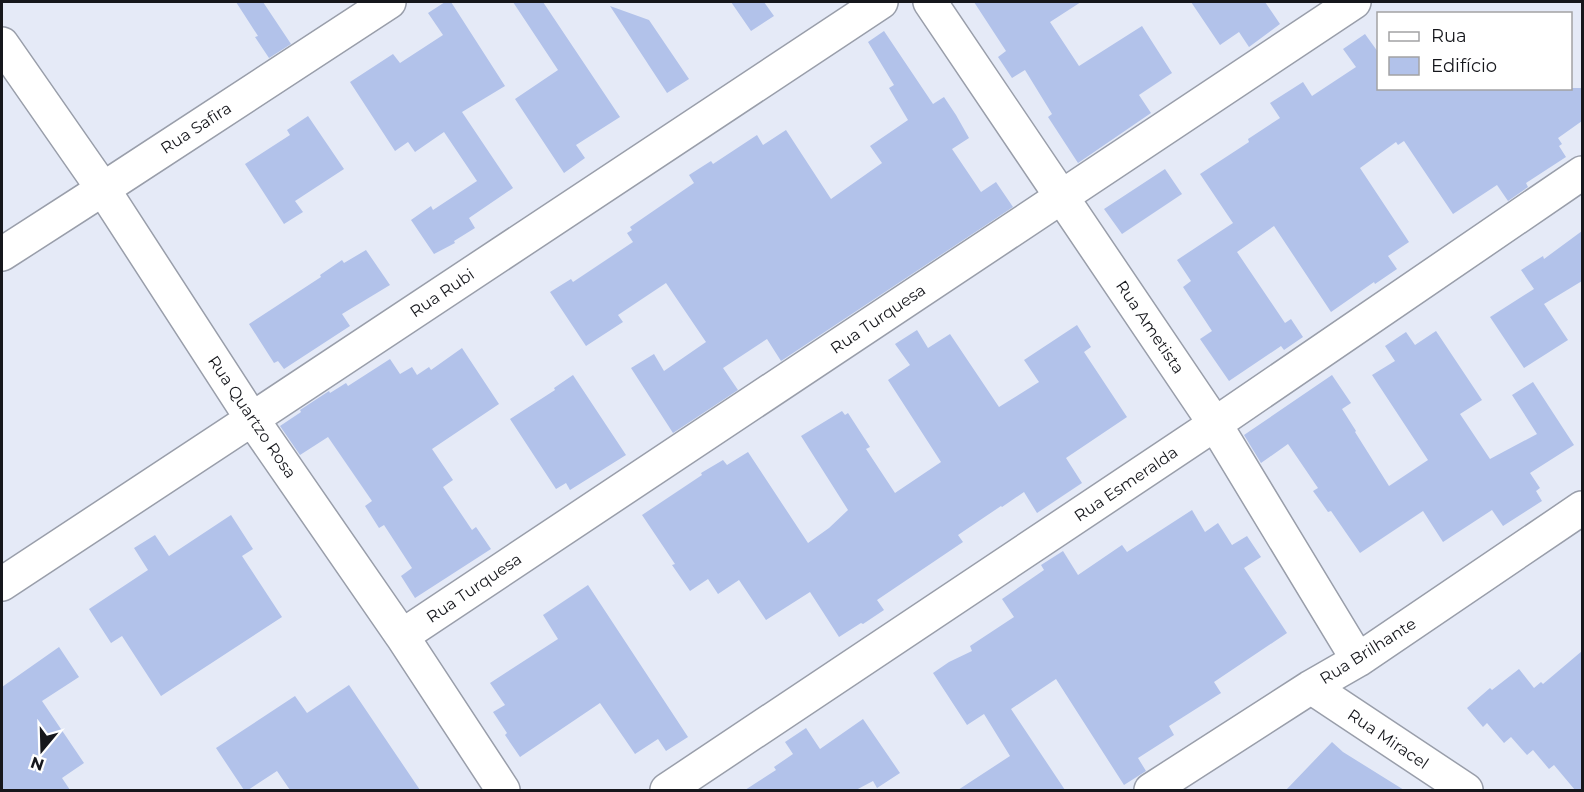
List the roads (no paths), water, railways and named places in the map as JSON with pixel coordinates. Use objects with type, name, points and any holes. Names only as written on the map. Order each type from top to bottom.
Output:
[{"type":"street","name":"Rua Safira","points":[[2,254],[389,2]]},
{"type":"street","name":"Rua Rubi","points":[[9,571],[252,419],[881,2]]},
{"type":"street","name":"Rua Ametista","points":[[930,2],[1215,424],[1358,660]]},
{"type":"street","name":"Rua Turquesa","points":[[402,636],[1354,2]]},
{"type":"street","name":"Rua Quartzo Rosa","points":[[2,44],[103,189],[252,419],[402,636],[503,790]]},
{"type":"street","name":"Rua Esmeralda","points":[[667,790],[1215,424],[1582,173]]},
{"type":"street","name":"Rua Brilhante","points":[[1151,790],[1311,687],[1358,660],[1582,508]]},
{"type":"street","name":"Rua Miracel","points":[[1311,687],[1466,790]]}]
